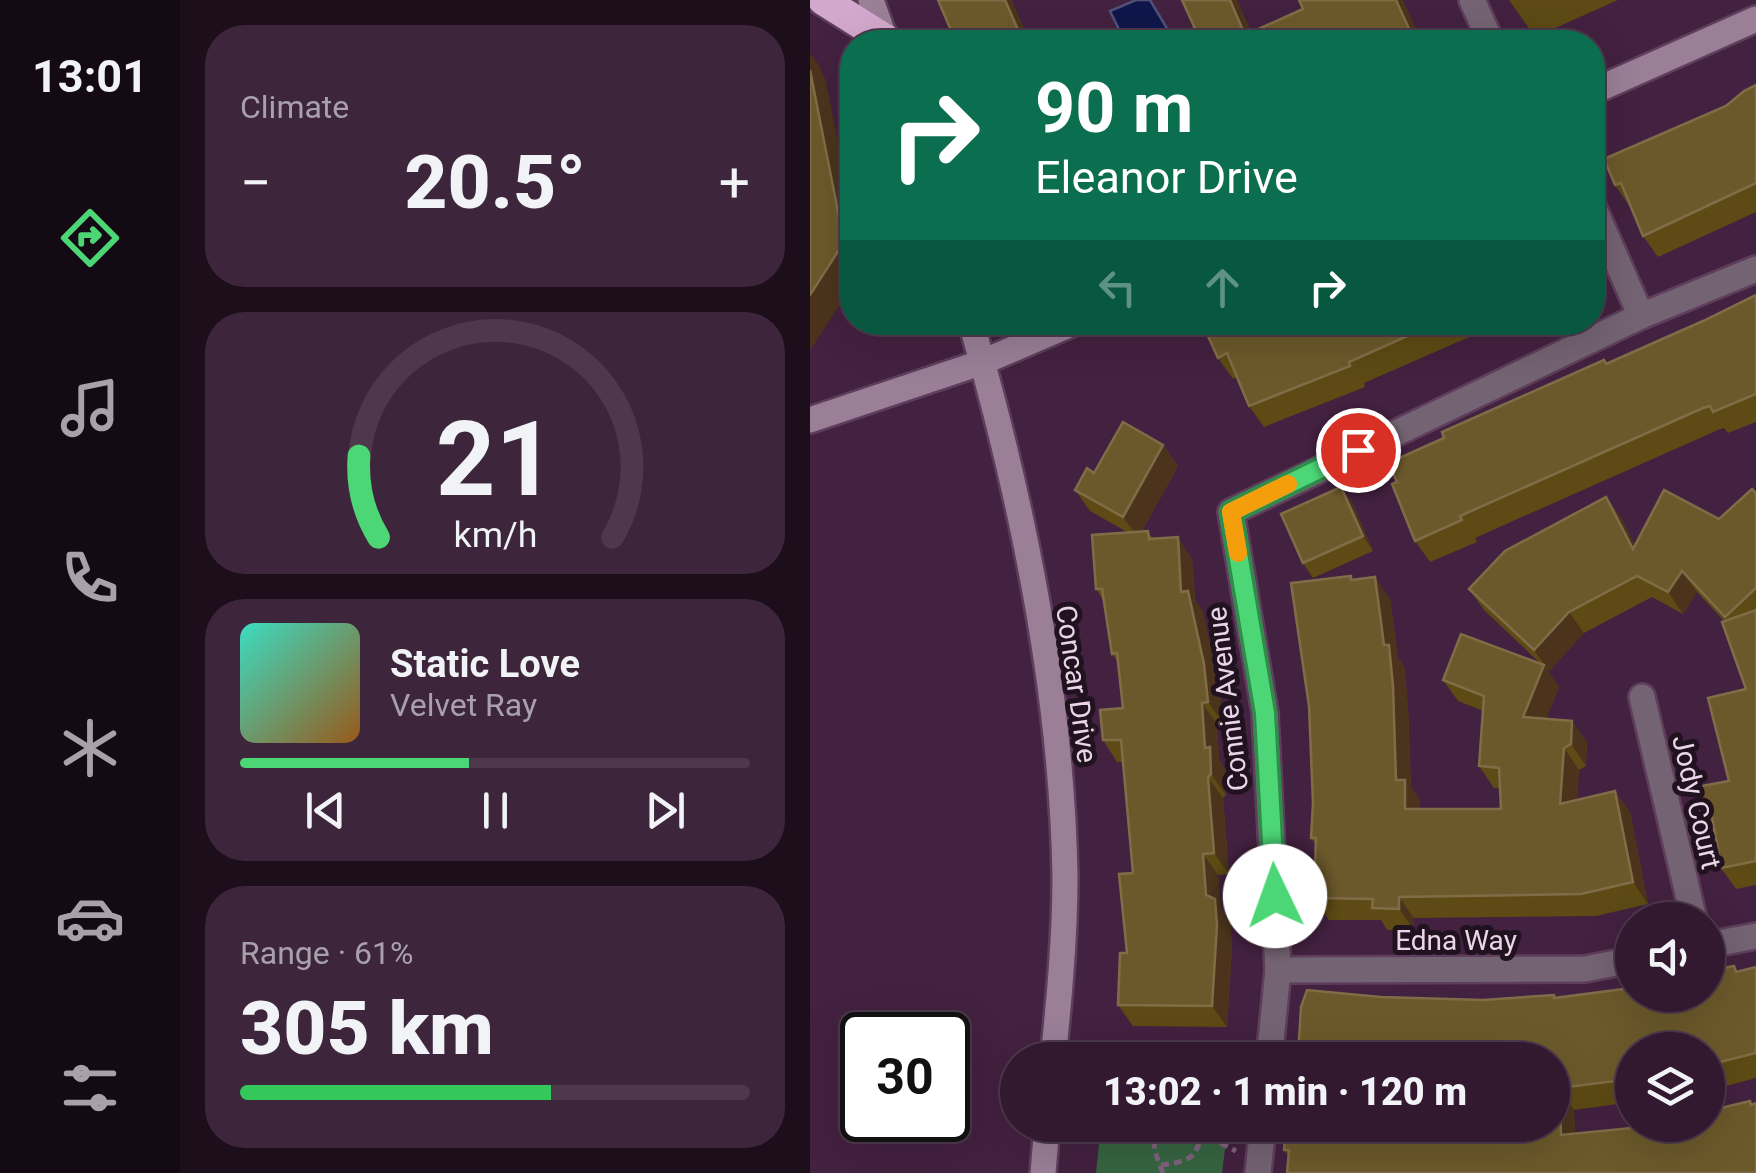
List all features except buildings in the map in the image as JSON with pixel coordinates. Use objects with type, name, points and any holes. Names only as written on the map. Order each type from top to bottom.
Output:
[{"type":"highway","points":[[823,0],[868,30]]},
{"type":"main road","points":[[871,0],[881,30]]},
{"type":"main road","points":[[1605,86],[1756,19]]},
{"type":"main road","name":"Concar Drive","points":[[976,335],[1031,574],[1058,762],[1065,880],[1054,1042]]},
{"type":"main road","points":[[810,420],[983,362],[1046,335]]},
{"type":"main road","points":[[1043,1173],[1046,1142]]},
{"type":"street","points":[[1472,0],[1486,30]]},
{"type":"street","points":[[1605,234],[1641,316]]},
{"type":"street","points":[[1605,326],[1641,316],[1756,269]]},
{"type":"street","name":"Connie Avenue","points":[[1271,1042],[1278,970],[1265,713],[1231,512],[1582,335]]},
{"type":"street","name":"Jody Court","points":[[1642,698],[1690,902]]},
{"type":"street","points":[[1725,942],[1756,936]]},
{"type":"street","name":"Edna Way","points":[[1278,970],[1585,969],[1615,963]]},
{"type":"street","points":[[1258,1168],[1261,1142]]},
{"type":"path","points":[[1154,1142],[1164,1173]]},
{"type":"path","points":[[1161,1164],[1186,1162],[1201,1142]]},
{"type":"path","points":[[1217,1142],[1258,1168]]},
{"type":"green space","points":[[1099,1142],[1226,1142],[1222,1173],[1096,1173]]},
{"type":"shaded area","points":[[1136,0],[1150,0],[1168,30],[1119,30],[1110,11]]},
{"type":"slow traffic","points":[[1238,553],[1231,512],[1288,484]]},
{"type":"route","points":[[1275,896],[1265,713],[1231,512],[1358,450]]}]
